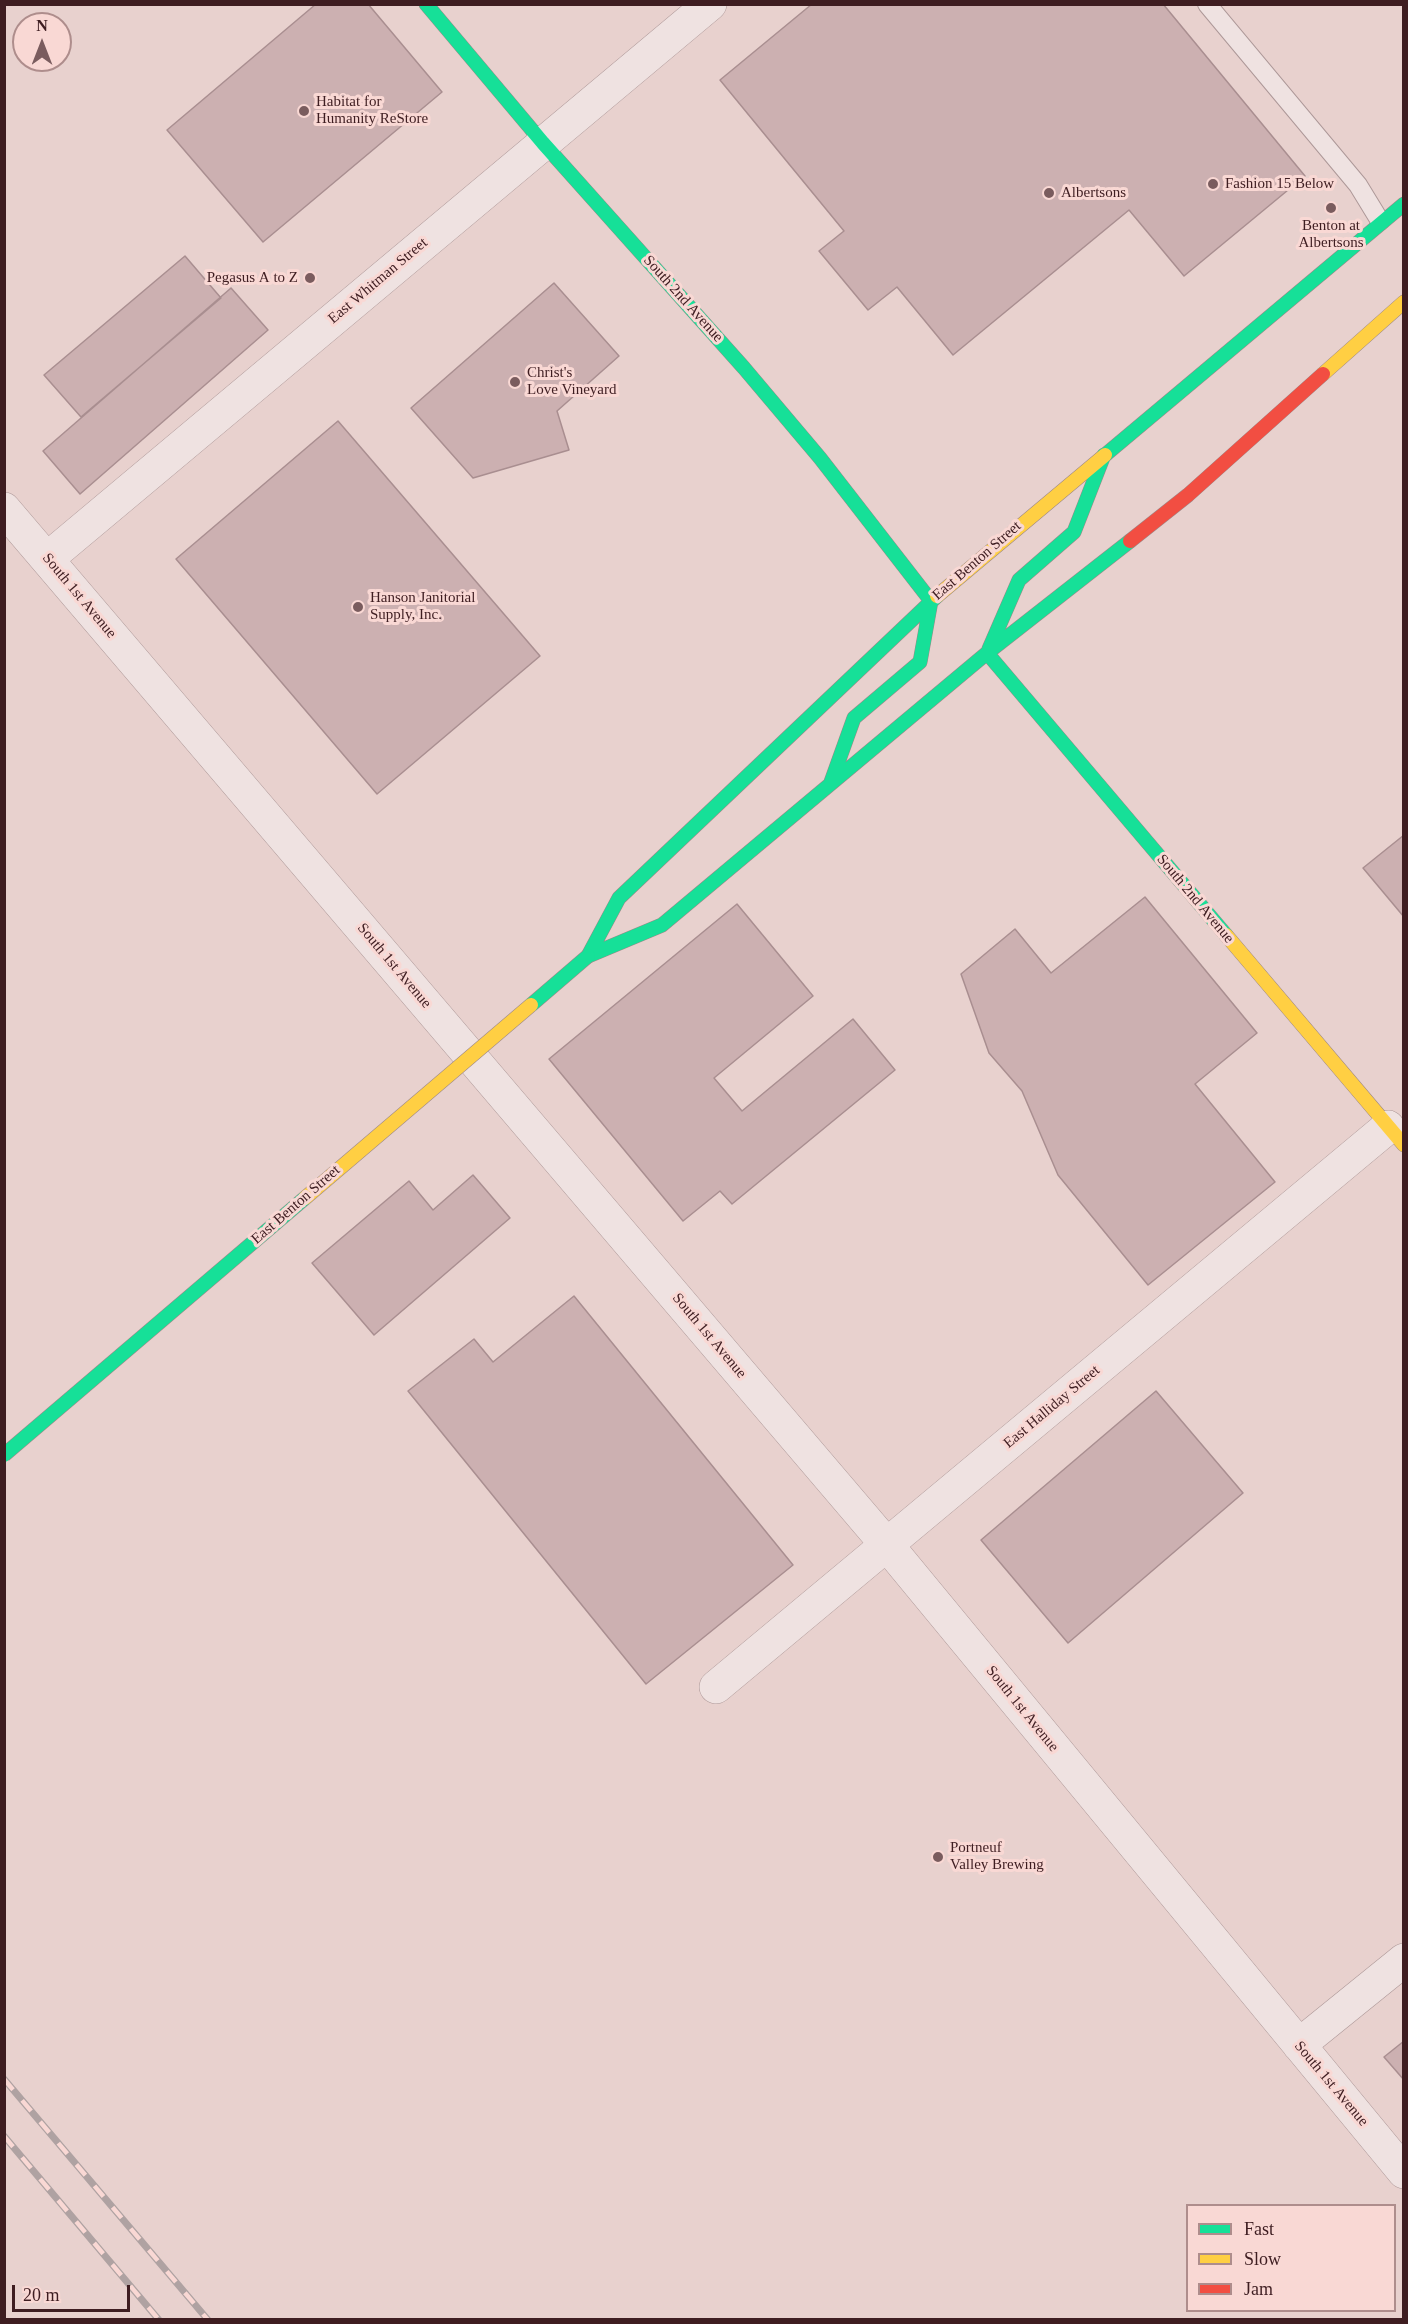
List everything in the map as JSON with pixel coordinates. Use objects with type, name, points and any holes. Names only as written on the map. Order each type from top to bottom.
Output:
[{"type":"main road","name":"South 2nd Avenue","points":[[426,4],[543,143],[744,368],[820,458],[931,600]]},
{"type":"main road","name":"East Benton Street","points":[[588,956],[619,898],[931,600],[1380,221],[1404,204]]},
{"type":"main road","name":"East Benton Street","points":[[4,1455],[588,956],[662,925],[987,653],[1188,495],[1404,302]]},
{"type":"main road","points":[[987,653],[1019,580],[1074,532],[1105,453]]},
{"type":"main road","points":[[830,785],[855,718],[920,662],[931,600]]},
{"type":"main road","name":"South 2nd Avenue","points":[[987,653],[1398,1129]]},
{"type":"street","name":"East Whitman Street","points":[[47,559],[710,4]]},
{"type":"street","name":"South 1st Avenue","points":[[4,510],[887,1545],[1404,2172]]},
{"type":"street","name":"East Halliday Street","points":[[716,1687],[1398,1129]]},
{"type":"street","points":[[1299,2046],[1404,1960]]},
{"type":"lane","points":[[1208,4],[1358,185],[1380,221]]},
{"type":"building","name":"Habitat for Humanity ReStore","points":[[316,4],[368,4],[442,92],[263,242],[167,130]]},
{"type":"building","name":"Albertsons","points":[[812,4],[1163,4],[1305,176],[1184,276],[1129,210],[953,355],[897,287],[868,310],[819,251],[844,231],[720,80]]},
{"type":"building","points":[[185,256],[221,298],[81,417],[44,375]]},
{"type":"building","name":"Christ's Love Vineyard","points":[[554,283],[619,356],[557,411],[569,450],[473,478],[411,408]]},
{"type":"building","points":[[231,288],[268,330],[80,494],[43,451]]},
{"type":"building","name":"Hanson Janitorial Supply, Inc.","points":[[338,421],[540,656],[377,794],[176,559]]},
{"type":"building","points":[[1404,835],[1404,917],[1363,868]]},
{"type":"building","points":[[1145,897],[1257,1033],[1195,1084],[1275,1182],[1148,1285],[1058,1175],[1022,1091],[989,1053],[961,974],[1015,929],[1051,973]]},
{"type":"building","points":[[737,904],[813,996],[714,1078],[742,1111],[853,1019],[895,1070],[732,1204],[720,1191],[683,1221],[549,1059]]},
{"type":"building","points":[[473,1175],[510,1218],[374,1335],[312,1263],[409,1181],[433,1210]]},
{"type":"building","points":[[574,1296],[793,1565],[646,1684],[408,1391],[474,1339],[493,1362]]},
{"type":"building","points":[[1156,1391],[1243,1493],[1068,1643],[981,1540]]},
{"type":"building","points":[[1404,2041],[1404,2080],[1384,2057]]},
{"type":"railway","points":[[4,2079],[208,2320]]},
{"type":"railway","points":[[4,2136],[159,2320]]},
{"type":"traffic: fast","points":[[426,4],[543,143],[744,368],[820,458],[931,601]]},
{"type":"traffic: fast","points":[[1105,455],[1404,204]]},
{"type":"traffic: fast","points":[[989,649],[1019,580],[1074,532],[1104,455]]},
{"type":"traffic: fast","points":[[588,956],[662,925],[987,653],[1130,541]]},
{"type":"traffic: fast","points":[[588,956],[619,898],[937,596]]},
{"type":"traffic: fast","points":[[831,782],[854,718],[920,662],[931,601]]},
{"type":"traffic: fast","points":[[987,653],[1226,935]]},
{"type":"traffic: fast","points":[[531,1005],[588,956]]},
{"type":"traffic: fast","points":[[4,1455],[305,1198]]},
{"type":"traffic: slow","points":[[1323,374],[1404,302]]},
{"type":"traffic: slow","points":[[937,596],[1105,455]]},
{"type":"traffic: slow","points":[[1226,935],[1404,1145]]},
{"type":"traffic: slow","points":[[305,1198],[531,1005]]},
{"type":"traffic: jam","points":[[1130,541],[1188,495],[1323,374]]},
{"type":"place","name":"Habitat for Humanity ReStore","points":[[304,111]]},
{"type":"place","name":"Fashion 15 Below","points":[[1213,184]]},
{"type":"place","name":"Albertsons","points":[[1049,193]]},
{"type":"place","name":"Benton at Albertsons","points":[[1331,208]]},
{"type":"place","name":"Pegasus A to Z","points":[[310,278]]},
{"type":"place","name":"Christ's Love Vineyard","points":[[515,382]]},
{"type":"place","name":"Hanson Janitorial Supply, Inc.","points":[[358,607]]},
{"type":"place","name":"Portneuf Valley Brewing","points":[[938,1857]]}]
